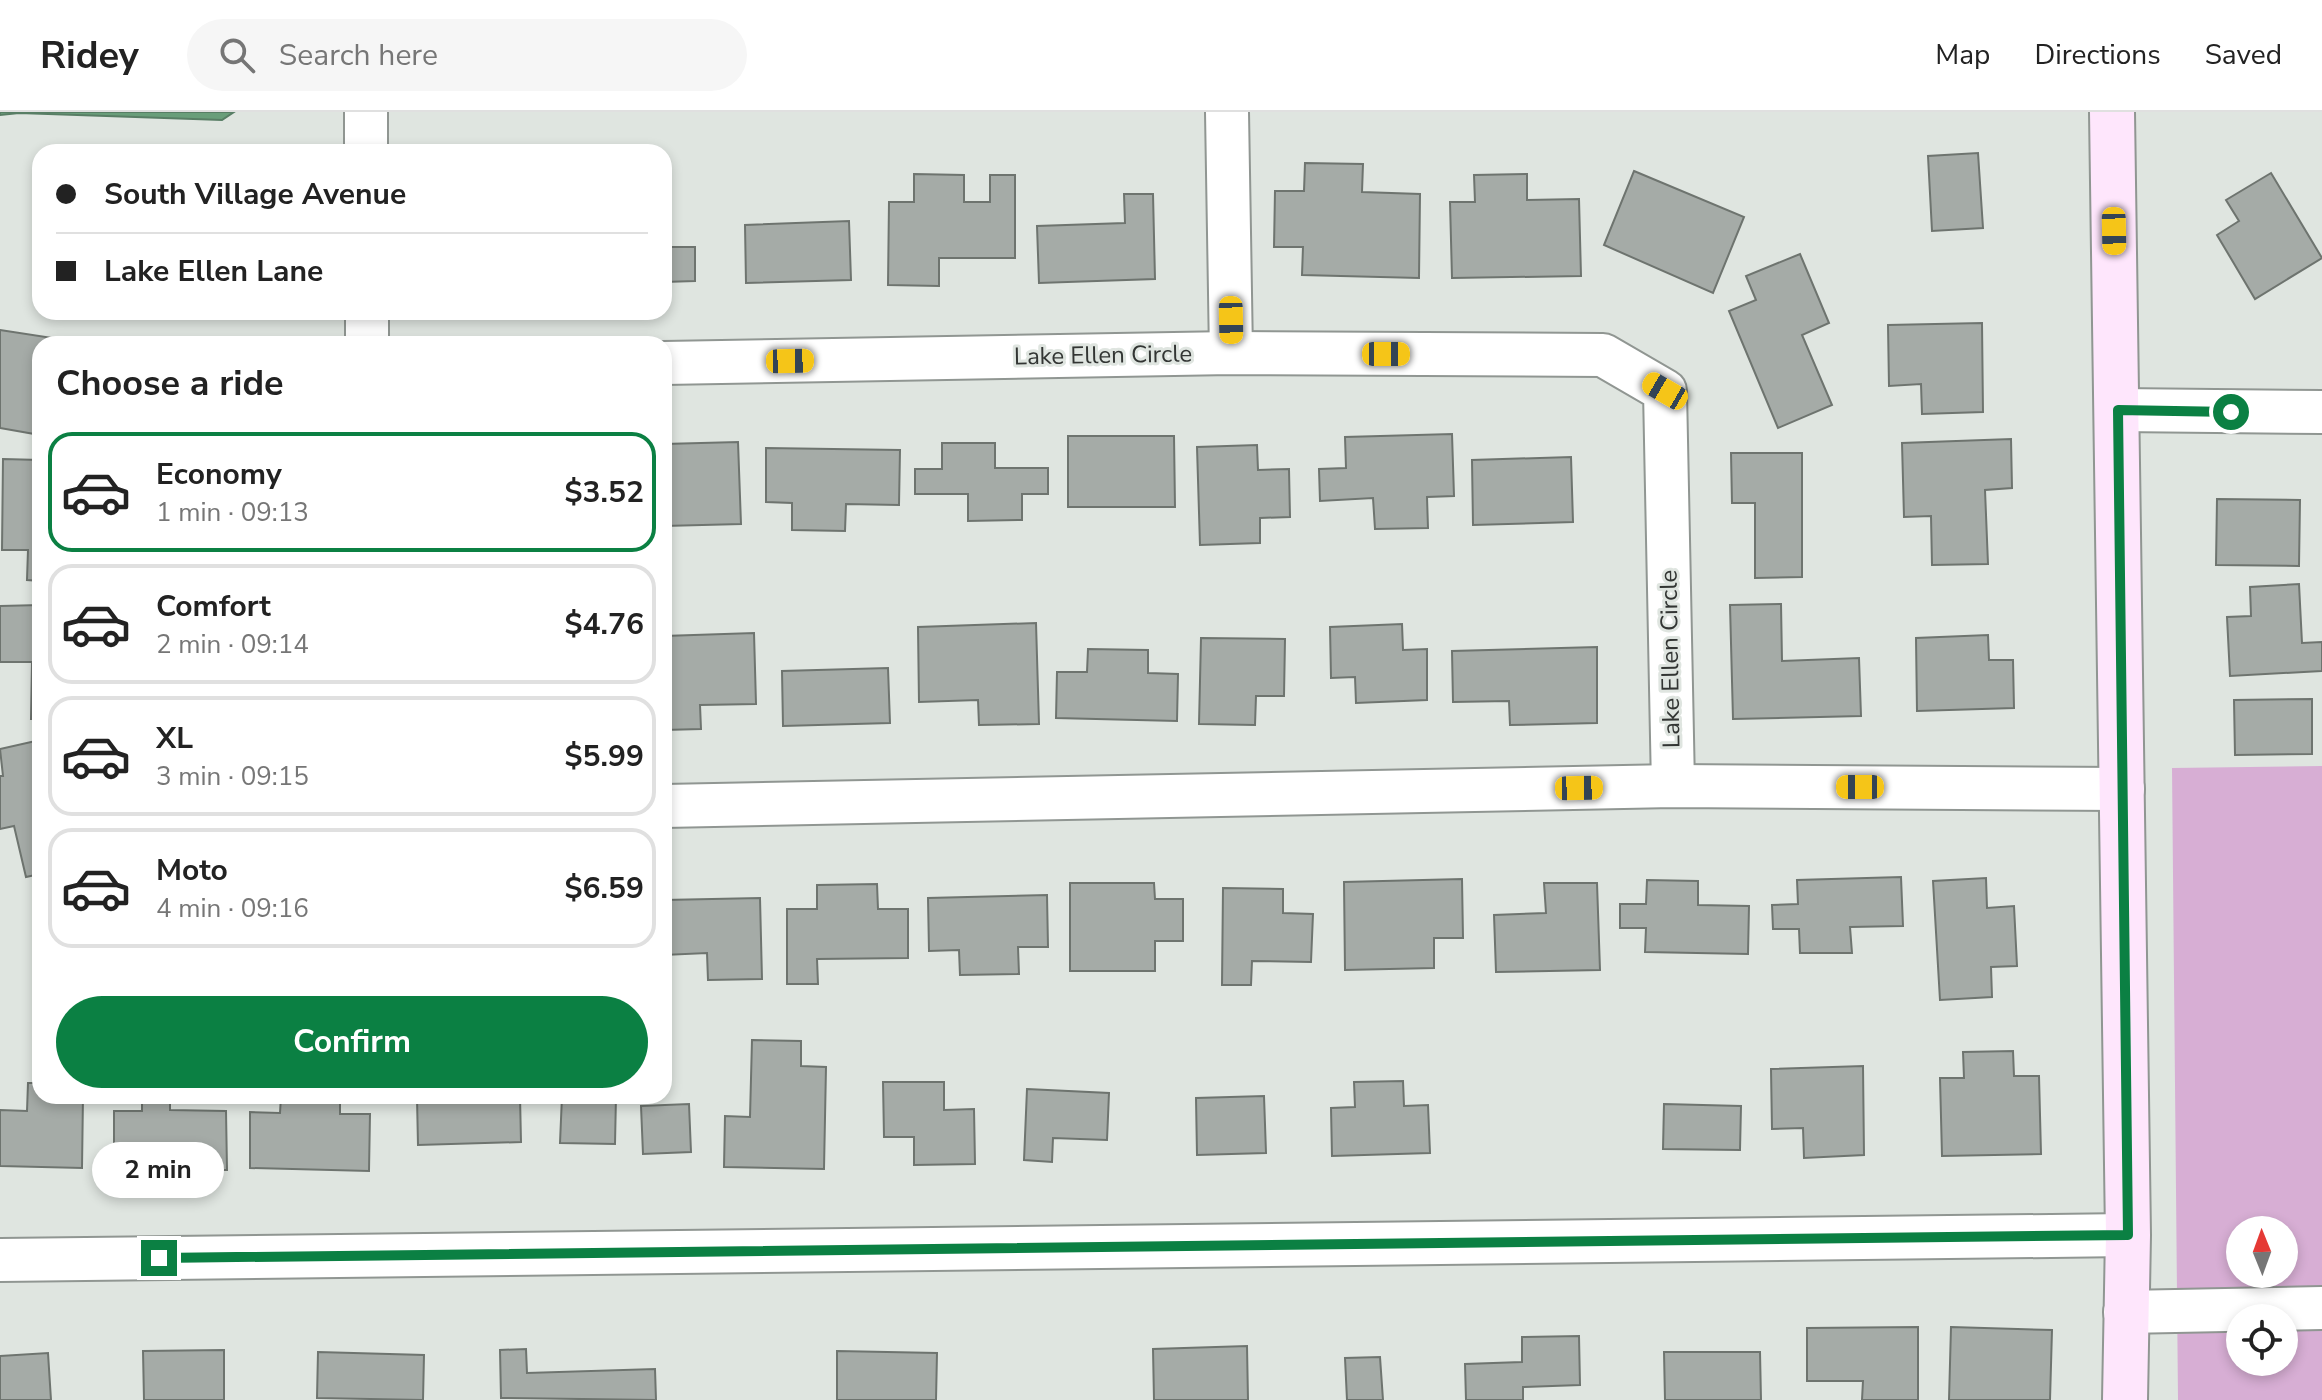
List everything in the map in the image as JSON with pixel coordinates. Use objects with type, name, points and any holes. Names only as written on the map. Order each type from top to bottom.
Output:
[{"type":"main road","points":[[2112,112],[2128,1235],[2125,1400]]},
{"type":"street","points":[[366,112],[366,144]]},
{"type":"street","points":[[1227,112],[1231,353]]},
{"type":"street","name":"Lake Ellen Circle","points":[[672,363],[1231,353],[1603,355],[1665,391],[1673,786]]},
{"type":"street","points":[[2118,410],[2322,412]]},
{"type":"street","points":[[672,806],[1673,786],[2123,789]]},
{"type":"street","points":[[0,1260],[2128,1235]]},
{"type":"street","points":[[2125,1312],[2322,1308]]},
{"type":"shaded area","points":[[0,112],[234,112],[222,120],[19,113],[0,115]]},
{"type":"shaded area","points":[[2322,766],[2322,1400],[2178,1400],[2172,768]]},
{"type":"building","points":[[1978,153],[1983,228],[1932,231],[1928,156]]},
{"type":"building","points":[[1305,163],[1363,164],[1362,192],[1420,194],[1419,278],[1302,275],[1303,247],[1274,247],[1275,191],[1304,191]]},
{"type":"building","points":[[1634,171],[1744,217],[1713,293],[1604,245]]},
{"type":"building","points":[[2271,173],[2322,258],[2255,299],[2217,235],[2239,221],[2226,200]]},
{"type":"building","points":[[914,174],[964,175],[964,202],[990,202],[990,175],[1015,175],[1015,258],[939,258],[939,286],[888,285],[889,202],[914,202]]},
{"type":"building","points":[[1527,174],[1527,200],[1579,199],[1581,276],[1452,278],[1450,202],[1475,202],[1474,175]]},
{"type":"building","points":[[1124,194],[1153,194],[1155,279],[1039,283],[1037,226],[1125,223]]},
{"type":"building","points":[[849,221],[851,280],[746,283],[745,225]]},
{"type":"building","points":[[672,247],[695,247],[695,281],[672,282]]},
{"type":"building","points":[[1800,254],[1829,323],[1802,335],[1832,405],[1778,428],[1729,311],[1756,300],[1746,276]]},
{"type":"building","points":[[1982,323],[1983,412],[1922,414],[1921,384],[1889,386],[1888,325]]},
{"type":"building","points":[[0,330],[39,336],[32,336],[32,434],[0,428]]},
{"type":"building","points":[[1452,434],[1454,496],[1427,497],[1428,528],[1375,529],[1373,498],[1320,501],[1319,469],[1346,468],[1345,437]]},
{"type":"building","points":[[1068,436],[1174,436],[1175,507],[1068,507]]},
{"type":"building","points":[[2011,439],[2012,488],[1985,490],[1988,564],[1932,565],[1931,516],[1904,517],[1902,443]]},
{"type":"building","points":[[738,442],[741,524],[672,526],[672,444]]},
{"type":"building","points":[[942,443],[995,443],[995,468],[1048,468],[1048,494],[1022,494],[1022,520],[968,521],[968,494],[915,494],[915,469],[942,469]]},
{"type":"building","points":[[1257,445],[1258,470],[1289,469],[1290,517],[1260,518],[1260,543],[1200,545],[1197,447]]},
{"type":"building","points":[[766,448],[900,450],[899,505],[846,504],[845,531],[792,530],[792,503],[766,502]]},
{"type":"building","points":[[1731,453],[1802,453],[1802,577],[1755,578],[1755,503],[1732,503]]},
{"type":"building","points":[[1571,457],[1573,522],[1473,525],[1472,460]]},
{"type":"building","points":[[3,459],[32,460],[32,580],[27,580],[28,550],[2,550]]},
{"type":"building","points":[[2217,499],[2300,500],[2299,566],[2216,565]]},
{"type":"building","points":[[2299,584],[2302,643],[2322,642],[2322,671],[2230,676],[2227,617],[2251,616],[2250,587]]},
{"type":"building","points":[[1781,604],[1782,661],[1859,658],[1861,716],[1733,719],[1730,605]]},
{"type":"building","points":[[32,605],[32,662],[0,662],[0,606]]},
{"type":"building","points":[[1036,623],[1039,724],[979,725],[978,700],[919,702],[918,627]]},
{"type":"building","points":[[1402,624],[1403,650],[1427,649],[1427,700],[1356,703],[1355,677],[1331,678],[1330,627]]},
{"type":"building","points":[[754,633],[756,704],[700,705],[701,729],[672,730],[672,636]]},
{"type":"building","points":[[1988,635],[1989,660],[2013,660],[2014,708],[1917,711],[1916,638]]},
{"type":"building","points":[[1201,638],[1285,639],[1284,696],[1256,696],[1255,725],[1199,724]]},
{"type":"building","points":[[1597,647],[1597,723],[1510,725],[1509,701],[1453,702],[1452,651]]},
{"type":"building","points":[[1088,649],[1148,650],[1148,673],[1178,674],[1177,721],[1056,718],[1057,672],[1087,672]]},
{"type":"building","points":[[888,668],[890,723],[783,726],[782,671]]},
{"type":"building","points":[[2312,699],[2312,754],[2235,755],[2234,700]]},
{"type":"building","points":[[32,742],[32,876],[26,877],[14,826],[0,829],[0,776],[3,776],[0,749]]},
{"type":"building","points":[[1901,877],[1903,926],[1850,927],[1852,953],[1800,953],[1799,929],[1773,929],[1772,905],[1798,904],[1797,880]]},
{"type":"building","points":[[1986,878],[1987,908],[2014,906],[2017,966],[1991,967],[1992,997],[1940,1000],[1933,881]]},
{"type":"building","points":[[1462,879],[1463,938],[1434,938],[1434,968],[1345,970],[1344,882]]},
{"type":"building","points":[[1647,880],[1698,881],[1698,905],[1749,906],[1748,954],[1645,952],[1646,928],[1620,928],[1620,904],[1646,904]]},
{"type":"building","points":[[1070,883],[1154,883],[1155,899],[1183,899],[1183,941],[1155,941],[1155,971],[1070,971]]},
{"type":"building","points":[[1544,883],[1597,883],[1600,970],[1496,972],[1494,915],[1546,913]]},
{"type":"building","points":[[877,884],[878,909],[908,909],[908,958],[817,959],[818,984],[787,984],[787,909],[817,909],[817,885]]},
{"type":"building","points":[[1223,888],[1283,889],[1283,913],[1313,914],[1311,962],[1252,961],[1251,985],[1222,985]]},
{"type":"building","points":[[1047,895],[1048,947],[1018,947],[1019,974],[960,975],[959,950],[929,951],[928,898]]},
{"type":"building","points":[[760,898],[762,979],[708,980],[707,953],[672,955],[672,900]]},
{"type":"building","points":[[752,1040],[801,1041],[801,1066],[826,1067],[824,1169],[724,1167],[725,1116],[750,1117]]},
{"type":"building","points":[[2013,1051],[2014,1076],[2039,1076],[2041,1154],[1942,1156],[1940,1078],[1964,1078],[1963,1052]]},
{"type":"building","points":[[1863,1066],[1864,1155],[1804,1158],[1803,1128],[1772,1129],[1771,1069]]},
{"type":"building","points":[[1403,1081],[1404,1106],[1428,1105],[1430,1153],[1332,1156],[1331,1108],[1355,1107],[1354,1082]]},
{"type":"building","points":[[883,1082],[944,1082],[944,1110],[974,1109],[975,1164],[914,1165],[914,1137],[884,1137]]},
{"type":"building","points":[[28,1083],[32,1083],[32,1104],[83,1104],[82,1168],[0,1166],[0,1110],[27,1111]]},
{"type":"building","points":[[1027,1089],[1109,1093],[1107,1140],[1053,1138],[1052,1162],[1024,1160]]},
{"type":"building","points":[[1264,1096],[1266,1153],[1197,1155],[1196,1098]]},
{"type":"building","points":[[142,1104],[170,1104],[170,1110],[226,1111],[227,1170],[114,1170],[114,1111],[142,1111]]},
{"type":"building","points":[[281,1104],[340,1104],[340,1114],[370,1114],[369,1171],[250,1168],[250,1112],[280,1113]]},
{"type":"building","points":[[417,1104],[520,1104],[521,1142],[418,1145]]},
{"type":"building","points":[[562,1104],[616,1104],[615,1144],[560,1143]]},
{"type":"building","points":[[689,1104],[691,1152],[643,1154],[641,1106]]},
{"type":"building","points":[[1664,1104],[1741,1106],[1740,1150],[1663,1149]]},
{"type":"building","points":[[1918,1327],[1918,1400],[1862,1400],[1863,1381],[1807,1381],[1807,1328]]},
{"type":"building","points":[[1951,1327],[2052,1330],[2050,1400],[1949,1400]]},
{"type":"building","points":[[1579,1336],[1580,1385],[1523,1387],[1523,1400],[1466,1400],[1465,1364],[1522,1362],[1522,1337]]},
{"type":"building","points":[[1247,1346],[1248,1400],[1154,1400],[1153,1349]]},
{"type":"building","points":[[526,1349],[527,1373],[655,1369],[656,1400],[501,1398],[500,1350]]},
{"type":"building","points":[[224,1350],[224,1400],[144,1400],[143,1351]]},
{"type":"building","points":[[837,1351],[937,1353],[936,1400],[837,1400]]},
{"type":"building","points":[[318,1352],[424,1355],[423,1400],[317,1398]]},
{"type":"building","points":[[1664,1352],[1760,1352],[1761,1400],[1665,1400]]},
{"type":"building","points":[[48,1353],[51,1400],[0,1400],[0,1356]]},
{"type":"building","points":[[1380,1357],[1383,1400],[1347,1400],[1345,1358]]},
{"type":"route","points":[[159,1258],[2128,1235],[2118,410],[2231,412]]}]
